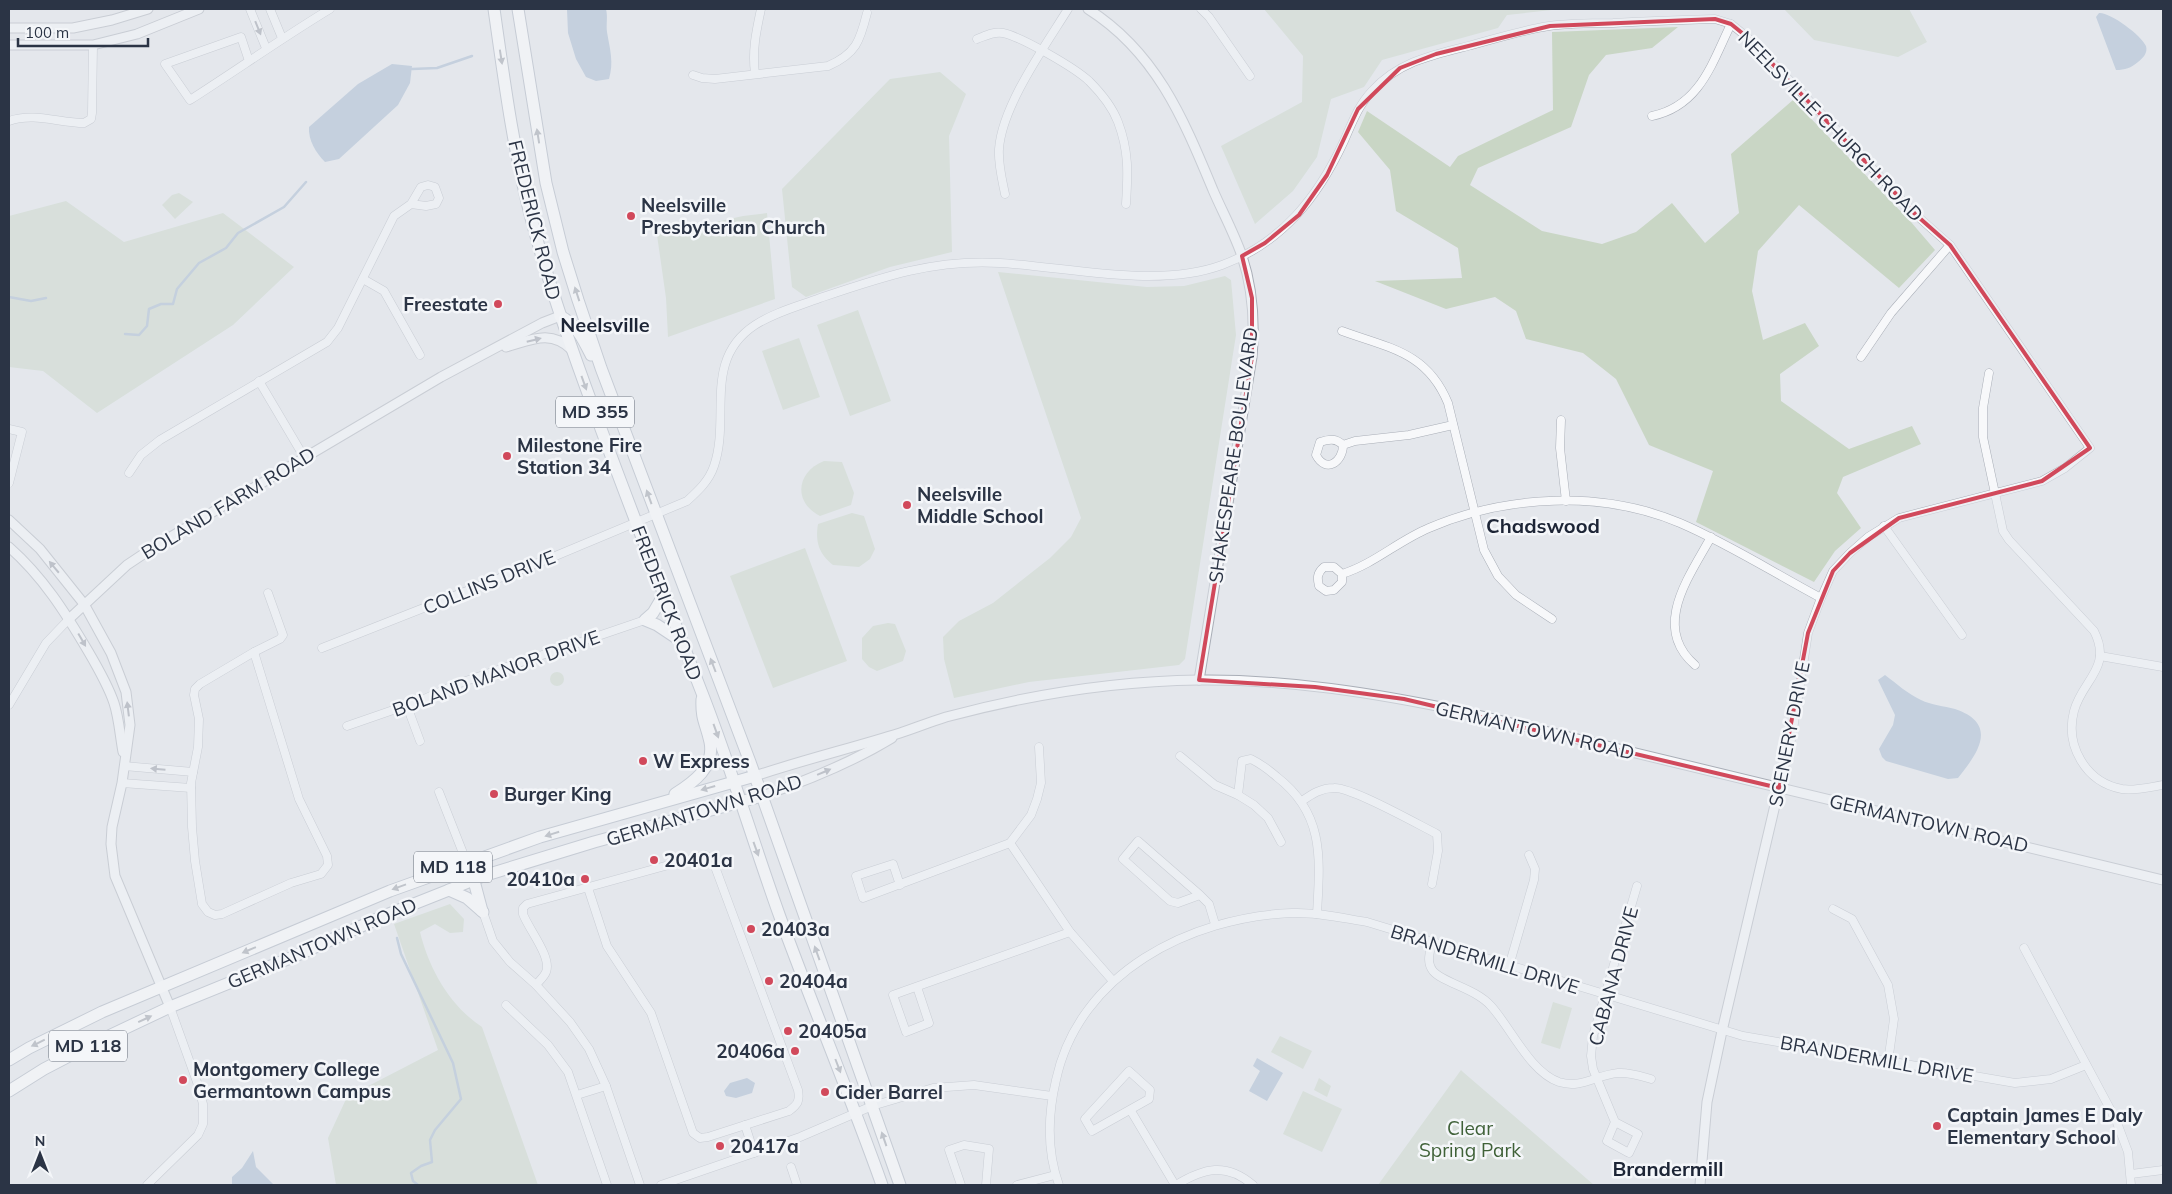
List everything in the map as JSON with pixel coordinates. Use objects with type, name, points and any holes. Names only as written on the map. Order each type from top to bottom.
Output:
[{"type":"main road","name":"FREDERICK ROAD","points":[[494,9],[518,159],[531,218],[560,316],[635,522],[702,692],[820,1025],[856,1112],[882,1185]]},
{"type":"main road","name":"FREDERICK ROAD","points":[[518,9],[546,183],[563,252],[601,368],[755,776],[900,1185]]},
{"type":"main road","points":[[560,316],[569,320],[576,328],[592,359],[601,368]]},
{"type":"main road","points":[[663,596],[653,613],[645,620],[681,641]]},
{"type":"main road","points":[[665,800],[701,775],[709,759],[710,742],[701,717],[702,692]]},
{"type":"main road","name":"GERMANTOWN ROAD","points":[[9,1060],[102,1012],[162,986],[390,891],[466,862],[540,837],[755,776]]},
{"type":"main road","name":"GERMANTOWN ROAD","points":[[9,1090],[86,1048],[170,1008],[293,957],[386,915],[449,890],[594,842],[762,796]]},
{"type":"main road","points":[[474,881],[483,912]]},
{"type":"main road","points":[[449,890],[467,898],[483,912]]},
{"type":"street","points":[[9,28],[73,28],[112,20],[148,9]]},
{"type":"street","points":[[9,45],[93,45],[136,34],[181,18],[199,9]]},
{"type":"street","points":[[250,9],[266,48]]},
{"type":"street","points":[[270,9],[282,38]]},
{"type":"street","points":[[249,61],[241,37],[166,64],[190,100],[249,61],[266,48],[330,9]]},
{"type":"street","points":[[755,74],[753,43],[761,9]]},
{"type":"street","points":[[1005,194],[999,162],[1003,124],[1011,106],[1068,9]]},
{"type":"street","name":"SHAKESPEARE BOULEVARD","points":[[1088,9],[1122,35],[1142,56],[1160,80],[1186,125],[1242,256],[1252,298],[1254,326],[1252,357],[1199,680]]},
{"type":"street","points":[[1201,9],[1209,17],[1250,76]]},
{"type":"street","points":[[693,75],[715,79],[828,66],[844,59],[856,46],[862,36],[868,13]]},
{"type":"street","name":"NEELSVILLE CHURCH ROAD","points":[[656,514],[687,501],[699,491],[708,479],[716,456],[720,384],[727,358],[744,335],[765,320],[886,275],[926,266],[999,263],[1097,272],[1162,275],[1200,271],[1222,265],[1265,243],[1299,214],[1327,175],[1358,108],[1389,75],[1415,60],[1520,32],[1550,26],[1715,19],[1731,24],[1747,36],[1915,214],[1950,245],[2090,448]]},
{"type":"street","points":[[1652,116],[1669,113],[1695,91],[1704,80],[1731,24]]},
{"type":"street","points":[[977,39],[996,32],[1025,40],[1087,80],[1104,97],[1117,119],[1127,149],[1126,204]]},
{"type":"street","points":[[9,120],[40,117],[84,123],[90,119],[92,113],[93,45]]},
{"type":"street","points":[[129,473],[141,455],[160,440],[327,342],[338,328],[363,279],[373,254],[394,216],[411,204]]},
{"type":"street","points":[[1861,357],[1891,313],[1950,245]]},
{"type":"street","points":[[363,279],[384,291],[420,354]]},
{"type":"street","name":"BOLAND FARM ROAD","points":[[9,705],[46,643],[127,564],[441,377],[542,323],[560,316]]},
{"type":"street","points":[[1342,331],[1406,354],[1423,365],[1443,391],[1484,550],[1498,576],[1516,595],[1552,619]]},
{"type":"street","name":"BOLAND FARM ROAD","points":[[491,351],[545,337],[559,339],[573,351]]},
{"type":"street","points":[[1989,373],[1982,408],[1984,437],[2003,531],[2008,540],[2098,637],[2099,667],[2079,699],[2074,711],[2071,737],[2075,750],[2086,769],[2103,782],[2130,790],[2163,785]]},
{"type":"street","points":[[259,381],[304,457]]},
{"type":"street","points":[[1561,420],[1560,448],[1566,501]]},
{"type":"street","points":[[1344,445],[1409,435],[1453,425]]},
{"type":"street","points":[[9,429],[22,432],[9,483]]},
{"type":"street","name":"SCENERY DRIVE","points":[[1700,1185],[1707,1102],[1792,736],[1808,633],[1820,598],[1834,571],[1850,553],[1884,526],[1899,518],[1914,512],[2042,481],[2065,468],[2090,448]]},
{"type":"street","points":[[1342,574],[1358,569],[1428,528],[1475,513],[1521,503],[1566,501],[1601,503],[1639,510],[1679,523],[1711,538],[1820,598]]},
{"type":"street","name":"COLLINS DRIVE","points":[[322,648],[656,514]]},
{"type":"street","points":[[9,520],[40,549],[84,604],[111,653],[126,692],[130,725],[122,783],[112,826],[111,844],[115,876],[162,986],[197,1082],[203,1104],[203,1124],[198,1135],[147,1185]]},
{"type":"street","points":[[1884,526],[1962,635]]},
{"type":"street","points":[[1695,666],[1685,657],[1676,641],[1676,611],[1682,590],[1711,538]]},
{"type":"street","points":[[9,548],[31,567],[69,619],[101,674],[114,704],[124,762]]},
{"type":"street","points":[[254,652],[299,799],[326,856],[328,866],[322,874],[291,883],[222,914],[215,915],[208,912],[202,904],[195,861],[191,788],[198,747],[199,719],[194,695],[195,689],[200,684],[254,652],[280,639],[283,635],[268,593]]},
{"type":"street","name":"BOLAND MANOR DRIVE","points":[[347,726],[407,706],[457,684],[645,620]]},
{"type":"street","points":[[2100,656],[2163,667]]},
{"type":"street","name":"GERMANTOWN ROAD","points":[[755,776],[960,714],[1046,696],[1124,685],[1199,680],[1314,687],[1404,699],[2163,880]]},
{"type":"street","points":[[407,706],[420,741]]},
{"type":"street","name":"GERMANTOWN ROAD","points":[[762,796],[839,766],[900,733]]},
{"type":"street","points":[[900,884],[892,864],[856,876],[863,898],[1010,843],[1031,814],[1037,799],[1041,783],[1039,747]]},
{"type":"street","points":[[1180,756],[1215,785],[1238,795],[1254,805],[1268,818],[1281,842]]},
{"type":"street","points":[[1238,795],[1242,761],[1251,760],[1289,786],[1302,800],[1317,841],[1320,860],[1317,914]]},
{"type":"street","points":[[124,762],[193,772]]},
{"type":"street","points":[[122,783],[191,788]]},
{"type":"street","points":[[1302,800],[1326,788],[1345,789],[1437,834],[1438,851],[1432,884]]},
{"type":"street","points":[[439,792],[474,881]]},
{"type":"street","points":[[1200,894],[1178,903],[1170,901],[1123,859],[1138,841],[1200,894],[1208,904],[1215,924]]},
{"type":"street","points":[[1010,843],[1070,932],[1113,981]]},
{"type":"street","points":[[536,985],[546,974],[548,964],[545,954],[527,924],[523,908],[527,904],[705,855],[711,859],[798,1090],[800,1100],[789,1111],[745,1125],[700,1138],[693,1133],[652,1013],[608,946],[588,888]]},
{"type":"street","points":[[1509,966],[1534,880],[1535,869],[1529,855]]},
{"type":"street","name":"CABANA DRIVE","points":[[1615,1122],[1593,1069],[1591,1056],[1593,1036],[1604,995],[1637,886]]},
{"type":"street","points":[[1834,909],[1852,919],[1888,986],[1894,1019],[1888,1062]]},
{"type":"street","points":[[483,912],[493,941],[518,970],[536,985],[570,1022],[589,1049],[606,1086],[640,1185]]},
{"type":"street","name":"BRANDERMILL DRIVE","points":[[1059,1185],[1055,1175],[1050,1118],[1052,1096],[1059,1064],[1073,1032],[1092,1004],[1113,981],[1158,949],[1181,937],[1215,924],[1258,915],[1317,914],[1367,922],[1722,1031],[1888,1062],[2015,1082],[2051,1079],[2086,1066]]},
{"type":"street","points":[[917,987],[930,1023],[906,1032],[893,996],[917,987],[1070,932]]},
{"type":"street","points":[[1432,942],[1428,957],[1429,964],[1434,972],[1475,992],[1491,1006],[1542,1073],[1556,1081],[1571,1085],[1617,1073],[1629,1073],[1651,1079]]},
{"type":"street","points":[[2024,948],[2116,1120],[2128,1152],[2131,1185]]},
{"type":"street","points":[[506,1005],[548,1045],[568,1072],[607,1185]]},
{"type":"street","points":[[1129,1071],[1150,1090],[1150,1099],[1131,1111],[1092,1131],[1085,1119],[1129,1071]]},
{"type":"street","points":[[576,1095],[606,1086]]},
{"type":"street","points":[[661,1185],[800,1137],[856,1112],[910,1094],[954,1086],[999,1088],[1052,1096]]},
{"type":"street","points":[[1131,1111],[1176,1185],[1192,1176],[1212,1170],[1234,1172],[1253,1185]]},
{"type":"street","points":[[745,1125],[754,1153]]},
{"type":"street","points":[[961,1185],[949,1150],[964,1146],[990,1149],[986,1185]]},
{"type":"street","points":[[791,1167],[797,1185]]},
{"type":"street","points":[[2131,1174],[2163,1170]]},
{"type":"street","points":[[1017,1185],[1055,1175]]},
{"type":"highlighted area","points":[[1715,19],[1731,24],[1747,37],[1915,214],[1950,245],[2090,448],[2042,481],[1899,518],[1850,553],[1833,571],[1808,633],[1779,788],[1404,699],[1315,687],[1199,680],[1252,357],[1252,298],[1242,256],[1265,243],[1299,215],[1327,175],[1358,109],[1400,68],[1436,54],[1550,26]]},
{"type":"green space","points":[[1264,9],[1561,9],[1507,15],[1498,28],[1382,60],[1364,87],[1331,99],[1317,157],[1293,191],[1255,224],[1221,146],[1302,102],[1303,56]]},
{"type":"green space","points":[[1784,9],[1909,9],[1927,42],[1898,57],[1814,40]]},
{"type":"green space","points":[[1678,27],[1652,48],[1606,55],[1589,75],[1571,127],[1478,168],[1470,185],[1542,231],[1602,244],[1636,232],[1672,203],[1705,243],[1739,213],[1731,154],[1793,100],[1911,222],[1935,250],[1899,288],[1799,205],[1758,251],[1752,291],[1763,340],[1805,323],[1819,346],[1780,374],[1781,401],[1849,449],[1912,426],[1921,444],[1843,477],[1837,493],[1861,528],[1835,551],[1814,582],[1696,522],[1713,471],[1649,445],[1616,379],[1583,353],[1526,339],[1516,311],[1495,297],[1446,309],[1375,281],[1462,278],[1458,248],[1396,211],[1390,170],[1358,132],[1367,111],[1450,167],[1458,156],[1553,110],[1552,32]]},
{"type":"green space","points":[[940,72],[966,94],[949,136],[952,252],[890,267],[806,297],[792,287],[782,189],[890,79]]},
{"type":"green space","points":[[179,193],[193,202],[175,219],[162,205],[172,195]]},
{"type":"green space","points":[[66,201],[124,242],[223,213],[294,267],[233,325],[97,413],[43,371],[9,367],[9,216]]},
{"type":"green space","points":[[767,213],[775,299],[668,337],[666,298],[657,235],[743,216]]},
{"type":"green space","points":[[998,272],[1147,287],[1184,286],[1225,276],[1231,280],[1236,335],[1185,659],[1179,665],[1029,682],[954,698],[944,659],[943,637],[959,621],[993,603],[1050,558],[1071,537],[1081,518]]},
{"type":"green space","points":[[858,310],[891,401],[850,416],[817,325]]},
{"type":"green space","points":[[799,338],[820,397],[783,410],[762,351]]},
{"type":"green space","points":[[824,461],[842,462],[854,493],[851,505],[820,516],[805,503],[801,487],[808,472]]},
{"type":"green space","points":[[852,513],[864,516],[875,549],[870,559],[859,567],[833,565],[824,556],[819,547],[817,536],[818,524]]},
{"type":"green space","points":[[805,548],[847,661],[773,688],[730,576]]},
{"type":"green space","points":[[888,623],[895,624],[906,651],[903,661],[877,671],[869,667],[862,659],[862,638],[873,626]]},
{"type":"green space","points":[[557,672],[562,674],[564,679],[562,684],[557,686],[552,684],[550,679],[552,674]]},
{"type":"green space","points":[[450,904],[464,919],[463,932],[450,933],[435,924],[420,932],[424,946],[442,986],[460,1008],[482,1027],[538,1185],[336,1185],[328,1138],[347,1097],[438,1050],[394,924]]},
{"type":"green space","points":[[1553,1002],[1572,1008],[1560,1049],[1541,1043]]},
{"type":"green space","points":[[1280,1036],[1312,1051],[1303,1069],[1271,1052]]},
{"type":"green space","name":"Clear Spring Park","points":[[1461,1070],[1463,1072],[1594,1185],[1378,1185]]},
{"type":"green space","points":[[1319,1078],[1331,1086],[1327,1097],[1314,1090]]},
{"type":"green space","points":[[1303,1091],[1342,1109],[1322,1152],[1283,1134]]},
{"type":"water","points":[[567,9],[606,9],[611,61],[609,79],[596,81],[586,77],[576,59],[568,33]]},
{"type":"water","points":[[2099,13],[2117,20],[2132,30],[2143,41],[2146,46],[2146,53],[2142,59],[2128,68],[2116,70],[2096,17]]},
{"type":"water","points":[[392,64],[412,66],[410,83],[398,105],[339,159],[325,162],[313,146],[309,127],[358,84]]},
{"type":"water","points":[[1885,675],[1916,698],[1955,709],[1969,715],[1977,723],[1981,731],[1977,749],[1958,778],[1948,779],[1886,761],[1882,757],[1879,749],[1893,725],[1895,715],[1878,680]]},
{"type":"water","points":[[1257,1058],[1283,1073],[1267,1101],[1249,1091],[1260,1071],[1253,1066]]},
{"type":"water","points":[[747,1078],[755,1083],[752,1093],[736,1098],[726,1096],[724,1091],[730,1083]]},
{"type":"water","points":[[253,1151],[256,1167],[274,1185],[232,1185],[232,1177],[242,1168]]},
{"type":"waterway","points":[[412,69],[437,68],[472,56]]},
{"type":"waterway","points":[[125,334],[139,335],[147,326],[149,309],[161,304],[173,304],[177,289],[199,263],[226,248],[238,233],[284,207],[306,182]]},
{"type":"waterway","points":[[9,297],[31,301],[46,298]]},
{"type":"waterway","points":[[397,938],[401,954],[453,1063],[461,1099],[435,1130],[430,1140],[432,1162],[421,1166],[411,1173],[413,1181],[418,1185]]},
{"type":"place","name":"Neelsville Presbyterian Church","points":[[631,216]]},
{"type":"place","name":"Freestate","points":[[498,304]]},
{"type":"place","name":"Milestone Fire Station 34","points":[[507,456]]},
{"type":"place","name":"Neelsville Middle School","points":[[907,505]]},
{"type":"place","name":"W Express","points":[[643,761]]},
{"type":"place","name":"Burger King","points":[[494,794]]},
{"type":"place","name":"20401a","points":[[654,860]]},
{"type":"place","name":"20410a","points":[[585,879]]},
{"type":"place","name":"20403a","points":[[751,929]]},
{"type":"place","name":"20404a","points":[[769,981]]},
{"type":"place","name":"20405a","points":[[788,1031]]},
{"type":"place","name":"20406a","points":[[795,1051]]},
{"type":"place","name":"Montgomery College Germantown Campus","points":[[183,1080]]},
{"type":"place","name":"Cider Barrel","points":[[825,1092]]},
{"type":"place","name":"Captain James E Daly Elementary School","points":[[1937,1126]]},
{"type":"place","name":"20417a","points":[[720,1146]]},
{"type":"district","name":"Neelsville","points":[[605,325]]},
{"type":"district","name":"Chadswood","points":[[1543,526]]},
{"type":"district","name":"Brandermill","points":[[1668,1169]]}]
